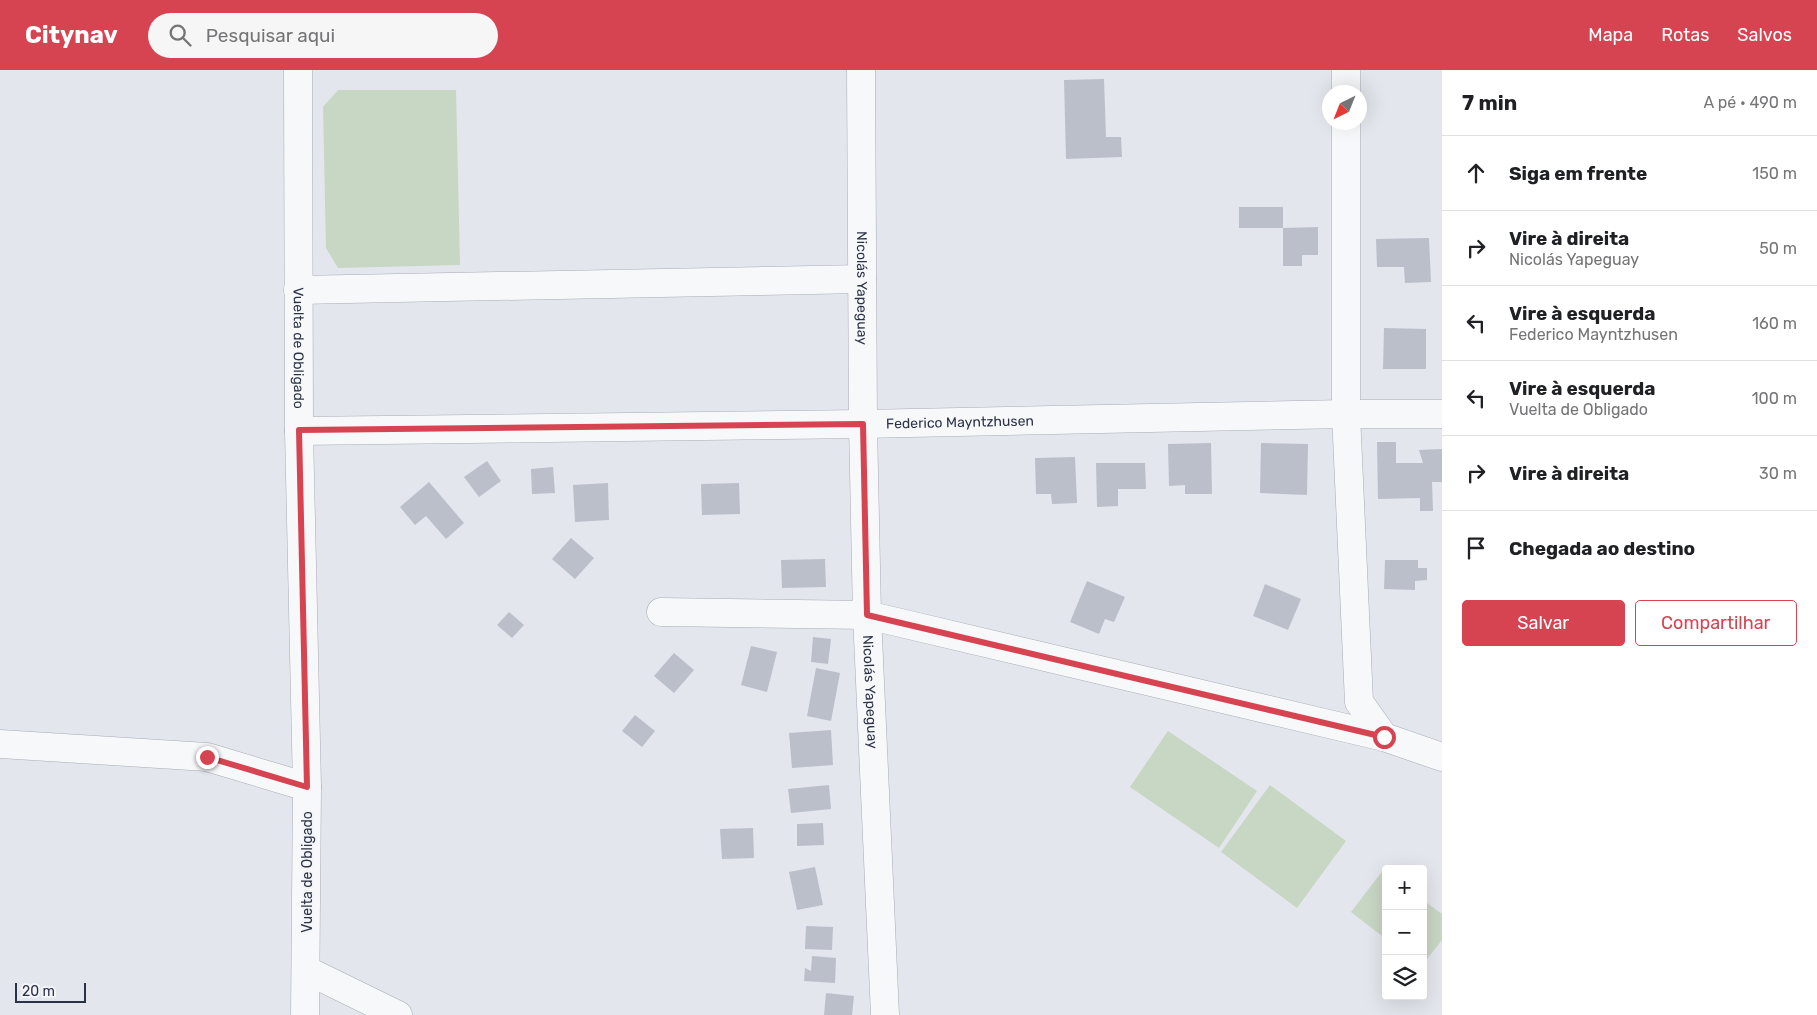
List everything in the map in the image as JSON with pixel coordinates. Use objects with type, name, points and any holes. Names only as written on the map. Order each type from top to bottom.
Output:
[{"type":"street","name":"Vuelta de Obligado","points":[[298,70],[299,430],[307,787],[305,1015]]},
{"type":"street","name":"Nicolás Yapeguay","points":[[861,70],[863,424],[867,615],[885,1015]]},
{"type":"street","points":[[1333,70],[1350,70]]},
{"type":"street","points":[[1346,70],[1346,85]]},
{"type":"street","points":[[1346,130],[1346,414],[1359,702],[1384,737]]},
{"type":"street","points":[[298,290],[862,279]]},
{"type":"street","name":"Federico Mayntzhusen","points":[[299,430],[863,424],[1346,414],[1442,414]]},
{"type":"street","points":[[661,612],[867,615],[1384,737],[1442,756]]},
{"type":"street","points":[[0,744],[207,757],[307,787]]},
{"type":"street","points":[[306,970],[398,1015]]},
{"type":"green space","points":[[338,90],[456,90],[460,265],[338,268],[326,248],[323,107]]},
{"type":"green space","points":[[1168,731],[1257,791],[1219,848],[1130,787]]},
{"type":"green space","points":[[1270,785],[1346,841],[1297,908],[1221,852]]},
{"type":"green space","points":[[1382,872],[1382,936],[1351,912]]},
{"type":"green space","points":[[1427,903],[1442,914],[1442,940],[1427,959]]},
{"type":"building","points":[[1104,79],[1106,137],[1121,137],[1122,157],[1066,159],[1064,80]]},
{"type":"building","points":[[1239,207],[1283,207],[1283,228],[1239,228]]},
{"type":"building","points":[[1318,227],[1318,255],[1302,255],[1302,266],[1283,266],[1283,228]]},
{"type":"building","points":[[1429,238],[1431,282],[1405,283],[1404,267],[1377,267],[1376,239]]},
{"type":"building","points":[[1384,328],[1426,329],[1426,369],[1383,369]]},
{"type":"building","points":[[1377,442],[1396,442],[1396,463],[1423,463],[1419,450],[1442,449],[1442,482],[1432,482],[1433,511],[1420,511],[1420,498],[1378,499]]},
{"type":"building","points":[[1211,443],[1212,494],[1185,494],[1185,485],[1169,486],[1168,444]]},
{"type":"building","points":[[1261,443],[1308,444],[1307,495],[1260,493]]},
{"type":"building","points":[[1075,457],[1077,503],[1052,504],[1051,494],[1036,494],[1035,458]]},
{"type":"building","points":[[487,461],[501,481],[479,497],[464,477]]},
{"type":"building","points":[[1096,463],[1145,463],[1146,489],[1118,489],[1118,506],[1097,507]]},
{"type":"building","points":[[553,467],[555,493],[532,494],[531,469]]},
{"type":"building","points":[[429,482],[464,523],[446,539],[426,516],[415,525],[400,507]]},
{"type":"building","points":[[608,483],[609,520],[575,522],[573,485]]},
{"type":"building","points":[[739,483],[740,514],[702,515],[701,484]]},
{"type":"building","points":[[571,538],[594,558],[575,579],[552,559]]},
{"type":"building","points":[[825,559],[826,587],[782,588],[781,560]]},
{"type":"building","points":[[1385,560],[1418,560],[1418,568],[1427,568],[1427,580],[1415,581],[1415,590],[1384,589]]},
{"type":"building","points":[[1087,581],[1125,597],[1114,622],[1105,619],[1099,634],[1070,622]]},
{"type":"building","points":[[1265,584],[1301,599],[1288,630],[1253,616]]},
{"type":"building","points":[[509,612],[524,625],[512,638],[497,625]]},
{"type":"building","points":[[813,637],[831,639],[828,664],[811,662]]},
{"type":"building","points":[[751,646],[777,652],[767,692],[741,685]]},
{"type":"building","points":[[674,653],[694,670],[674,693],[654,676]]},
{"type":"building","points":[[816,668],[840,673],[831,721],[807,716]]},
{"type":"building","points":[[635,715],[655,731],[642,747],[622,731]]},
{"type":"building","points":[[831,730],[833,765],[792,768],[789,733]]},
{"type":"building","points":[[829,785],[831,809],[791,813],[788,789]]},
{"type":"building","points":[[823,823],[824,845],[797,846],[797,824]]},
{"type":"building","points":[[753,828],[754,858],[722,859],[720,829]]},
{"type":"building","points":[[815,867],[823,905],[797,910],[789,872]]},
{"type":"building","points":[[806,926],[833,927],[832,950],[805,949]]},
{"type":"building","points":[[812,956],[836,958],[835,983],[804,981],[805,968],[811,971]]},
{"type":"building","points":[[826,993],[854,996],[852,1015],[824,1015]]},
{"type":"route","points":[[207,757],[307,787],[299,430],[863,424],[867,615],[1384,737]]}]
